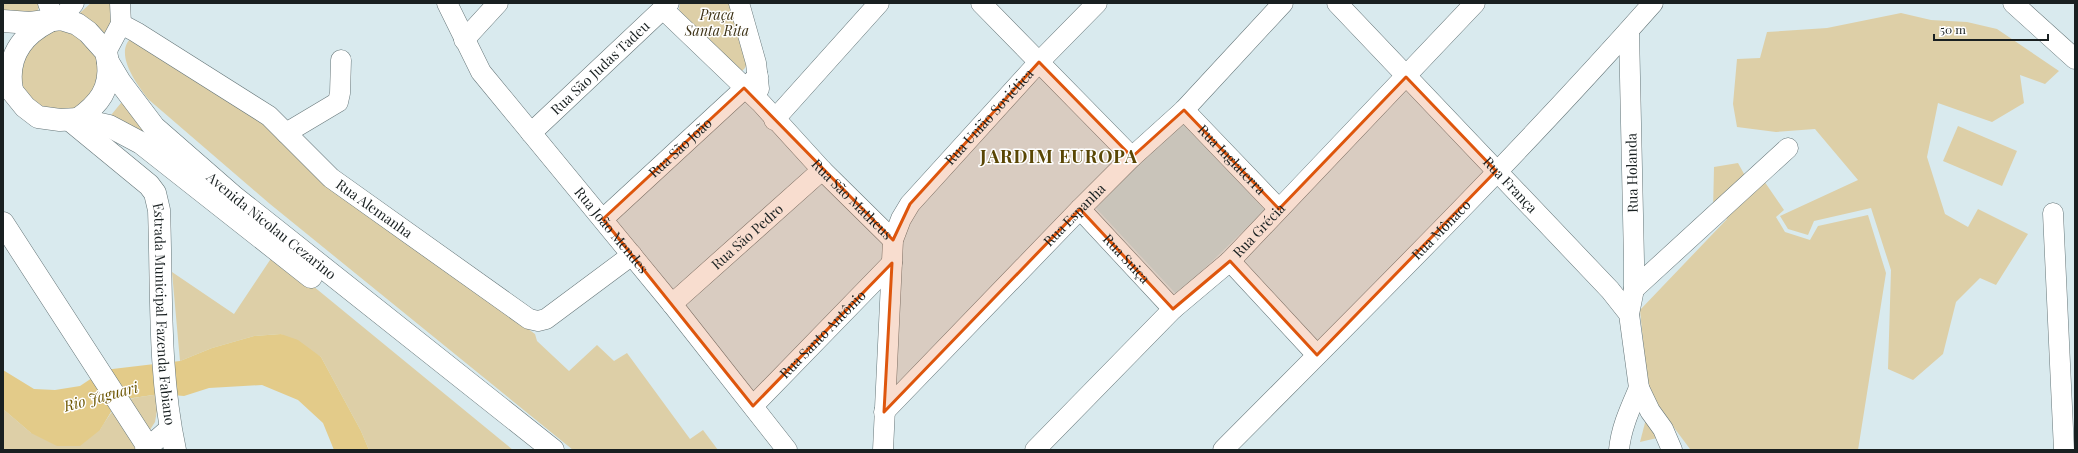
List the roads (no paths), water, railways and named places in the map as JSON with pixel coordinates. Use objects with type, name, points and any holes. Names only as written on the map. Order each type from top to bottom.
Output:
[{"type":"main road","name":"Avenida Nicolau Cezarino","points":[[3,21],[18,23],[58,13],[88,32],[107,57],[120,82],[154,127],[234,196],[553,450]]},
{"type":"main road","points":[[8,85],[17,52],[26,36],[58,13]]},
{"type":"main road","points":[[74,120],[91,110],[99,101],[108,80],[107,57]]},
{"type":"main road","name":"Avenida Nicolau Cezarino","points":[[8,85],[26,107],[38,117],[50,120],[74,120],[109,126],[141,143],[531,450]]},
{"type":"main road","name":"Estrada Municipal Fazenda Fabiano","points":[[74,120],[148,185],[155,193],[159,210],[161,333],[169,421],[175,450]]},
{"type":"main road","points":[[3,223],[127,415],[147,449]]},
{"type":"street","points":[[107,57],[121,24],[120,3]]},
{"type":"street","name":"Rua João Mendes","points":[[447,3],[481,72],[603,219],[788,450]]},
{"type":"street","points":[[464,40],[498,3]]},
{"type":"street","points":[[739,3],[756,63],[751,82]]},
{"type":"street","points":[[774,120],[880,3]]},
{"type":"street","points":[[980,3],[1132,157]]},
{"type":"street","name":"Rua União Soviética","points":[[893,240],[901,219],[910,204],[1038,62],[1097,3]]},
{"type":"street","name":"Rua Espanha","points":[[884,412],[1080,209],[1132,157],[1184,110],[1283,3]]},
{"type":"street","name":"Rua França","points":[[1337,3],[1610,290],[1629,314]]},
{"type":"street","name":"Rua Grécia","points":[[1035,450],[1173,309],[1230,261],[1406,77],[1474,3]]},
{"type":"street","name":"Rua Mônaco","points":[[1223,450],[1496,171],[1629,31],[1653,3]]},
{"type":"street","name":"Rua São Matheus","points":[[666,6],[751,82],[761,103],[774,120],[893,240],[883,450]]},
{"type":"street","name":"Rua São Judas Tadeu","points":[[531,133],[666,6]]},
{"type":"street","points":[[2021,6],[2075,59]]},
{"type":"street","name":"Rua Alemanha","points":[[121,24],[268,116],[331,178],[529,318],[538,321],[546,319],[632,256]]},
{"type":"street","name":"Rua Holanda","points":[[1629,31],[1634,289],[1629,314]]},
{"type":"street","points":[[286,133],[338,102],[340,93],[341,60]]},
{"type":"street","name":"Rua São João","points":[[603,219],[751,82]]},
{"type":"street","name":"Rua Inglaterra","points":[[1184,110],[1279,209]]},
{"type":"street","points":[[1634,289],[1788,148]]},
{"type":"street","name":"Rua São Pedro","points":[[672,304],[822,170]]},
{"type":"street","name":"Rua Suiça","points":[[1080,209],[1173,309]]},
{"type":"street","points":[[2053,213],[2066,284],[2064,450]]},
{"type":"street","points":[[1230,261],[1317,355]]},
{"type":"street","name":"Rua Santo Antônio","points":[[753,406],[892,263]]},
{"type":"street","points":[[1629,314],[1639,388],[1650,411],[1663,429],[1672,450]]},
{"type":"street","points":[[1619,450],[1620,437],[1639,388]]},
{"type":"street","points":[[147,449],[169,421]]},
{"type":"water","name":"Rio Jaguari","points":[[281,334],[298,340],[321,357],[361,431],[369,450],[334,450],[323,423],[298,400],[262,385],[209,388],[184,396],[160,394],[126,399],[114,407],[100,430],[80,446],[57,446],[31,433],[3,409],[3,370],[34,389],[55,390],[80,386],[104,370],[180,361],[212,348],[254,336]]},
{"type":"district","name":"JARDIM EUROPA","points":[[1059,157]]},
{"type":"park label","name":"Praça Santa Rita","points":[[717,24]]}]
